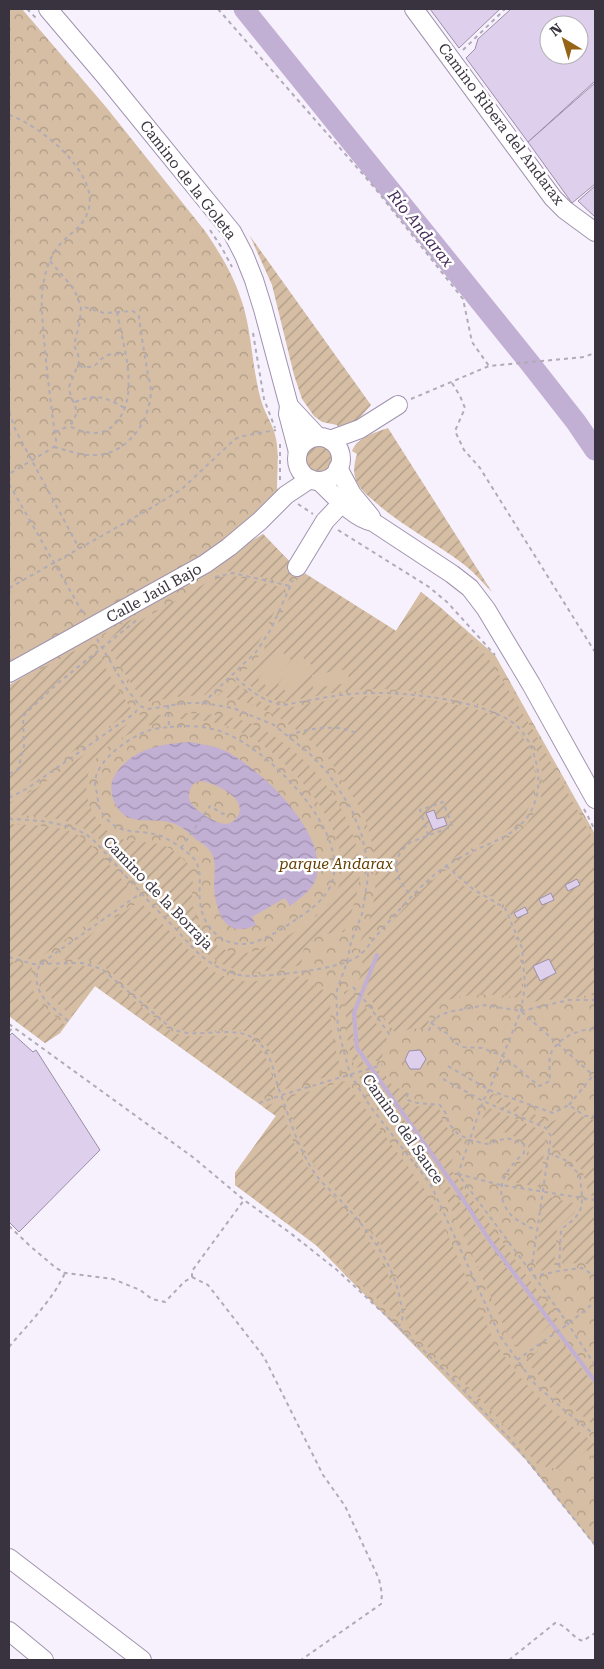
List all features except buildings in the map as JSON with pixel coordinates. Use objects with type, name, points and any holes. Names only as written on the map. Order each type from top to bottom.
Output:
[{"type":"street","name":"Camino Ribera del Andarax","points":[[414,9],[553,198],[595,232]]},
{"type":"street","name":"Camino de la Goleta","points":[[44,15],[117,90],[232,232],[256,287],[289,406],[288,414],[306,470]]},
{"type":"street","points":[[398,405],[360,430],[324,438],[309,439],[302,444],[306,470],[342,503],[365,520],[373,522],[470,588],[486,609],[526,676],[588,802]]},
{"type":"street","name":"Camino de la Goleta","points":[[289,406],[324,438]]},
{"type":"street","points":[[306,470],[327,479],[334,475],[360,430]]},
{"type":"street","points":[[324,438],[337,447],[340,462],[352,494],[370,515],[373,522]]},
{"type":"street","name":"Calle Jaúl Bajo","points":[[9,673],[205,564],[260,521],[288,494],[306,470]]},
{"type":"street","points":[[297,567],[325,521],[342,503]]},
{"type":"street","points":[[9,1558],[142,1660]]},
{"type":"street","points":[[9,1631],[44,1660]]},
{"type":"path","points":[[28,9],[44,15]]},
{"type":"path","points":[[218,9],[374,187],[463,299],[472,342],[489,366]]},
{"type":"path","points":[[453,61],[505,9]]},
{"type":"path","points":[[9,115],[23,121],[53,142],[76,166],[90,195],[88,212],[83,222],[76,231],[56,248],[42,288],[48,381],[56,441],[54,447],[9,474]]},
{"type":"path","points":[[209,228],[233,270]]},
{"type":"path","points":[[50,261],[74,289],[81,306],[80,321],[74,345],[80,362],[69,388],[77,413],[68,426],[55,433]]},
{"type":"path","points":[[54,447],[93,456],[108,454],[119,449],[130,440],[141,425],[147,411],[151,392],[138,316],[133,311],[104,313],[81,306]]},
{"type":"path","points":[[68,426],[85,433],[98,433],[110,429],[125,408],[129,389],[117,312]]},
{"type":"path","points":[[253,333],[264,399],[278,436]]},
{"type":"path","points":[[398,405],[489,366],[584,358],[595,353]]},
{"type":"path","points":[[78,366],[90,367],[98,364],[106,355],[124,354]]},
{"type":"path","points":[[452,383],[465,408],[455,431],[464,450],[480,468],[595,652]]},
{"type":"path","points":[[75,402],[89,397],[99,397],[125,408]]},
{"type":"path","points":[[9,412],[16,431],[78,548]]},
{"type":"path","points":[[9,588],[182,489],[236,439],[276,430]]},
{"type":"path","points":[[280,443],[288,494],[325,521],[429,587],[448,603],[495,656]]},
{"type":"path","points":[[9,484],[102,648],[126,688],[140,706],[135,713],[28,788],[9,798]]},
{"type":"path","points":[[203,703],[256,652],[269,635],[297,567]]},
{"type":"path","points":[[213,578],[233,573],[290,586]]},
{"type":"path","points":[[9,774],[18,769],[24,746],[23,716],[58,683],[138,620]]},
{"type":"path","name":"Camino de la Borraja","points":[[9,819],[58,824],[87,835],[206,960],[234,974],[250,976],[286,974],[339,965],[357,958],[412,896],[434,875],[471,851],[512,832],[528,815],[535,802],[538,789],[537,764],[527,738],[517,726],[506,718],[469,705],[431,697],[403,694],[362,693],[284,705],[275,704],[249,690],[233,675]]},
{"type":"path","name":"Camino del Sauce","points":[[140,706],[149,709],[185,703],[203,703],[233,708],[274,725],[309,753],[328,773],[351,808],[362,836],[368,877],[362,914],[351,942],[347,962],[336,993],[338,1029],[350,1074],[370,1106],[431,1185],[500,1336],[534,1383],[595,1435]]},
{"type":"path","points":[[168,705],[169,727]]},
{"type":"path","points":[[195,726],[225,733],[255,750],[279,770],[308,801],[322,824],[332,848],[334,876],[330,887],[322,899],[290,924],[268,936],[251,943],[239,944],[221,939],[208,924],[200,902],[200,868],[194,858],[158,835],[127,832],[110,822],[99,806],[94,781],[102,765],[115,750],[130,739],[152,729],[169,727],[195,726]]},
{"type":"path","points":[[289,736],[308,730],[326,728],[350,730],[357,734]]},
{"type":"path","points":[[410,893],[400,880],[396,869],[397,863],[406,845],[451,827],[452,825],[443,802],[420,810],[428,835]]},
{"type":"path","points":[[588,802],[595,830]]},
{"type":"path","points":[[181,848],[210,806],[222,814],[227,812]]},
{"type":"path","points":[[446,866],[472,889],[505,908],[522,948],[525,985],[521,1011],[483,1101],[458,1174]]},
{"type":"path","points":[[68,1021],[47,1002],[38,990],[36,976],[40,964],[141,893]]},
{"type":"path","points":[[9,957],[40,964],[82,963],[102,969],[172,1029],[179,1032],[196,1034],[236,1033],[255,1039],[271,1060],[298,1142],[316,1175],[367,1230],[385,1258],[399,1291],[404,1315],[403,1321],[398,1327]]},
{"type":"path","points":[[352,987],[367,1003],[392,1038]]},
{"type":"path","points":[[429,1031],[432,1023],[439,1016],[448,1012],[485,1006],[521,1011],[569,1000],[595,1000]]},
{"type":"path","points":[[448,1066],[489,1090],[553,1113],[569,1105],[595,1075],[521,1011]]},
{"type":"path","points":[[432,1023],[448,1034],[454,1042],[463,1047],[482,1048],[503,1056],[539,1086],[550,1081],[550,1054],[559,1044],[571,1034],[585,1029],[595,1029]]},
{"type":"path","points":[[9,1024],[194,1158],[244,1200],[337,1270],[439,1365],[510,1439],[595,1545]]},
{"type":"path","points":[[9,1032],[13,1028]]},
{"type":"path","points":[[259,1103],[382,1065]]},
{"type":"path","points":[[442,1079],[483,1101],[546,1128],[551,1136],[531,1272]]},
{"type":"path","points":[[408,1093],[406,1099],[415,1104],[431,1103],[440,1105],[450,1125],[458,1134],[470,1140],[487,1144],[507,1138],[524,1144],[524,1153],[511,1164],[504,1175],[501,1185],[503,1199],[512,1215],[536,1231]]},
{"type":"path","points":[[569,1105],[585,1116],[595,1116]]},
{"type":"path","points":[[548,1154],[566,1160],[580,1175],[583,1204],[577,1217],[561,1229],[559,1271]]},
{"type":"path","points":[[458,1174],[501,1185],[595,1200]]},
{"type":"path","points":[[458,1174],[534,1276],[595,1365]]},
{"type":"path","points":[[192,1277],[192,1271],[244,1200]]},
{"type":"path","points":[[9,1226],[56,1268],[65,1273],[113,1279],[140,1290],[152,1299],[165,1302],[184,1282],[192,1277]]},
{"type":"path","points":[[534,1276],[582,1268],[595,1276]]},
{"type":"path","points":[[9,1347],[45,1305],[65,1273]]},
{"type":"path","points":[[192,1277],[208,1285],[264,1357],[323,1475],[345,1506],[379,1579],[382,1594],[381,1604],[301,1660]]},
{"type":"path","points":[[517,1360],[552,1336],[595,1302]]},
{"type":"path","points":[[509,1660],[555,1623],[562,1624],[576,1639],[583,1640],[595,1632]]},
{"type":"green space","points":[[9,9],[22,9],[106,107],[205,231],[226,265],[242,302],[262,404],[276,438],[278,452],[277,488],[280,493],[217,549],[9,667]]},
{"type":"green space","points":[[250,236],[371,405],[355,423],[340,431],[337,425],[322,422],[314,416],[302,399],[294,375],[272,285]]},
{"type":"green space","points":[[388,428],[492,592],[466,566],[384,510],[363,491],[356,481],[354,466],[357,454],[352,451],[355,446],[362,439]]},
{"type":"green space","points":[[319,445],[329,449],[333,459],[329,469],[319,473],[309,469],[305,459],[309,449]]},
{"type":"green space","name":"parque Andarax","points":[[263,534],[301,571],[396,631],[421,592],[495,655],[595,834],[595,1546],[526,1460],[317,1246],[235,1185],[235,1173],[276,1116],[95,986],[60,1033],[45,1043],[9,1016],[9,685]]},
{"type":"green space","points":[[263,534],[293,565],[287,583],[236,571],[216,572],[241,554]]},
{"type":"green space","points":[[301,571],[396,631],[421,592],[464,630],[492,663],[537,737],[595,842],[595,995],[532,1002],[525,996],[525,961],[518,933],[508,910],[496,899],[461,879],[451,868],[455,863],[477,851],[515,834],[531,818],[538,806],[542,787],[540,760],[533,743],[518,723],[494,709],[478,704],[441,695],[403,690],[370,689],[284,702],[277,701],[265,696],[239,677],[262,653],[270,641]]},
{"type":"green space","points":[[225,576],[234,576],[285,588],[258,643],[205,695],[172,697],[152,702],[143,700],[108,646],[142,620],[206,583]]},
{"type":"green space","points":[[143,613],[106,642],[103,635]]},
{"type":"green space","points":[[91,642],[132,710],[28,783],[9,792],[9,686]]},
{"type":"green space","points":[[281,651],[291,660],[268,687],[258,679]]},
{"type":"green space","points":[[301,656],[312,665],[288,693],[278,684]]},
{"type":"green space","points":[[348,669],[349,683],[313,688],[312,675]]},
{"type":"green space","points":[[234,681],[263,703],[283,708],[371,696],[415,698],[464,706],[486,713],[505,721],[518,731],[527,745],[535,773],[535,790],[530,804],[523,816],[503,833],[437,868],[413,889],[358,950],[356,948],[370,917],[375,883],[373,849],[364,816],[330,761],[316,746],[275,715],[239,700],[217,696]]},
{"type":"green space","points":[[176,713],[230,717],[247,722],[268,732],[307,763],[339,804],[350,827],[357,850],[360,873],[358,888],[344,932],[321,936],[308,943],[302,956],[302,965],[251,972],[226,966],[201,948],[110,849],[90,832],[61,820],[9,815],[9,803],[37,788],[140,715],[161,715],[162,721],[133,732],[119,740],[96,759],[89,772],[86,787],[89,804],[93,813],[102,826],[114,836],[129,841],[153,843],[168,847],[187,863],[192,873],[192,902],[196,918],[205,934],[216,945],[230,952],[246,953],[266,947],[288,936],[309,922],[325,908],[339,886],[342,862],[336,836],[323,810],[305,785],[284,763],[263,746],[243,733],[227,726],[204,721],[178,719]]},
{"type":"green space","points":[[9,824],[50,827],[74,833],[89,843],[104,858],[131,890],[131,893],[35,961],[9,953]]},
{"type":"green space","points":[[446,870],[471,891],[500,909],[506,917],[518,950],[522,974],[521,995],[517,998],[485,994],[448,1000],[432,1011],[427,1030],[412,1028],[396,1034],[358,982],[364,968],[361,959],[412,900]]},
{"type":"green space","points":[[140,902],[212,971],[228,978],[248,982],[303,976],[316,987],[331,993],[332,1033],[342,1072],[282,1090],[272,1055],[259,1038],[240,1030],[197,1032],[177,1028],[122,980],[104,967],[82,959],[52,961]]},
{"type":"green space","points":[[9,961],[32,967],[31,978],[35,994],[44,1006],[65,1025],[60,1033],[45,1043],[9,1016]]},
{"type":"green space","points":[[90,967],[100,972],[173,1032],[191,1036],[236,1037],[256,1045],[268,1062],[276,1092],[254,1100],[95,986],[72,1016],[54,1001],[45,990],[43,976],[46,968]]},
{"type":"green space","points":[[350,989],[357,998],[352,1013],[354,1050],[365,1065],[355,1068],[348,1044],[344,992]]},
{"type":"green space","points":[[362,1002],[388,1041],[383,1050],[382,1061],[370,1061],[359,1047],[357,1013]]},
{"type":"green space","points":[[376,1071],[383,1072],[392,1085],[408,1093],[404,1100],[411,1105],[428,1107],[437,1105],[446,1126],[462,1139],[449,1167],[559,1321],[555,1324],[495,1246],[462,1193]]},
{"type":"green space","points":[[372,1073],[487,1242],[550,1325],[519,1351],[503,1324],[446,1197],[428,1168],[359,1077]]},
{"type":"green space","points":[[345,1081],[425,1190],[443,1224],[494,1341],[516,1373],[548,1407],[595,1444],[595,1461],[587,1450],[561,1470],[538,1465],[491,1410],[405,1324],[405,1301],[389,1260],[369,1227],[310,1159],[299,1137],[286,1098]]},
{"type":"green space","points":[[493,1094],[550,1122],[562,1118],[570,1109],[581,1116],[595,1120],[595,1196],[588,1195],[582,1170],[578,1164],[567,1154],[551,1147],[553,1136],[548,1128],[490,1100]]},
{"type":"green space","points":[[280,1101],[293,1140],[304,1162],[354,1220],[371,1243],[398,1298],[400,1319],[308,1238],[235,1185],[235,1173],[276,1116],[263,1107]]},
{"type":"green space","points":[[487,1107],[546,1134],[540,1187],[507,1181],[516,1167],[529,1157],[528,1143],[504,1132],[490,1139],[474,1138]]},
{"type":"green space","points":[[543,1196],[578,1204],[574,1213],[557,1229],[554,1268],[535,1272]]},
{"type":"green space","points":[[585,1206],[595,1207],[595,1267],[579,1263],[562,1266],[563,1230],[577,1220]]},
{"type":"green space","points":[[557,1336],[595,1386],[595,1426],[550,1387],[526,1360]]},
{"type":"water","points":[[190,742],[226,751],[260,775],[291,807],[304,824],[313,843],[317,861],[316,878],[306,894],[290,906],[285,898],[252,917],[256,925],[245,929],[236,929],[229,926],[220,913],[215,895],[214,860],[207,847],[176,824],[127,817],[116,806],[113,799],[111,787],[114,777],[132,757],[148,749]],"holes":[[[199,781],[207,782],[228,792],[238,803],[240,809],[238,816],[232,822],[225,824],[216,822],[200,812],[189,800],[192,786]]]},
{"type":"waterway","name":"Río Andarax","points":[[244,9],[529,362],[576,422],[595,450]]},
{"type":"waterway","points":[[377,955],[354,1013],[357,1048],[459,1193],[490,1241],[595,1381]]}]
